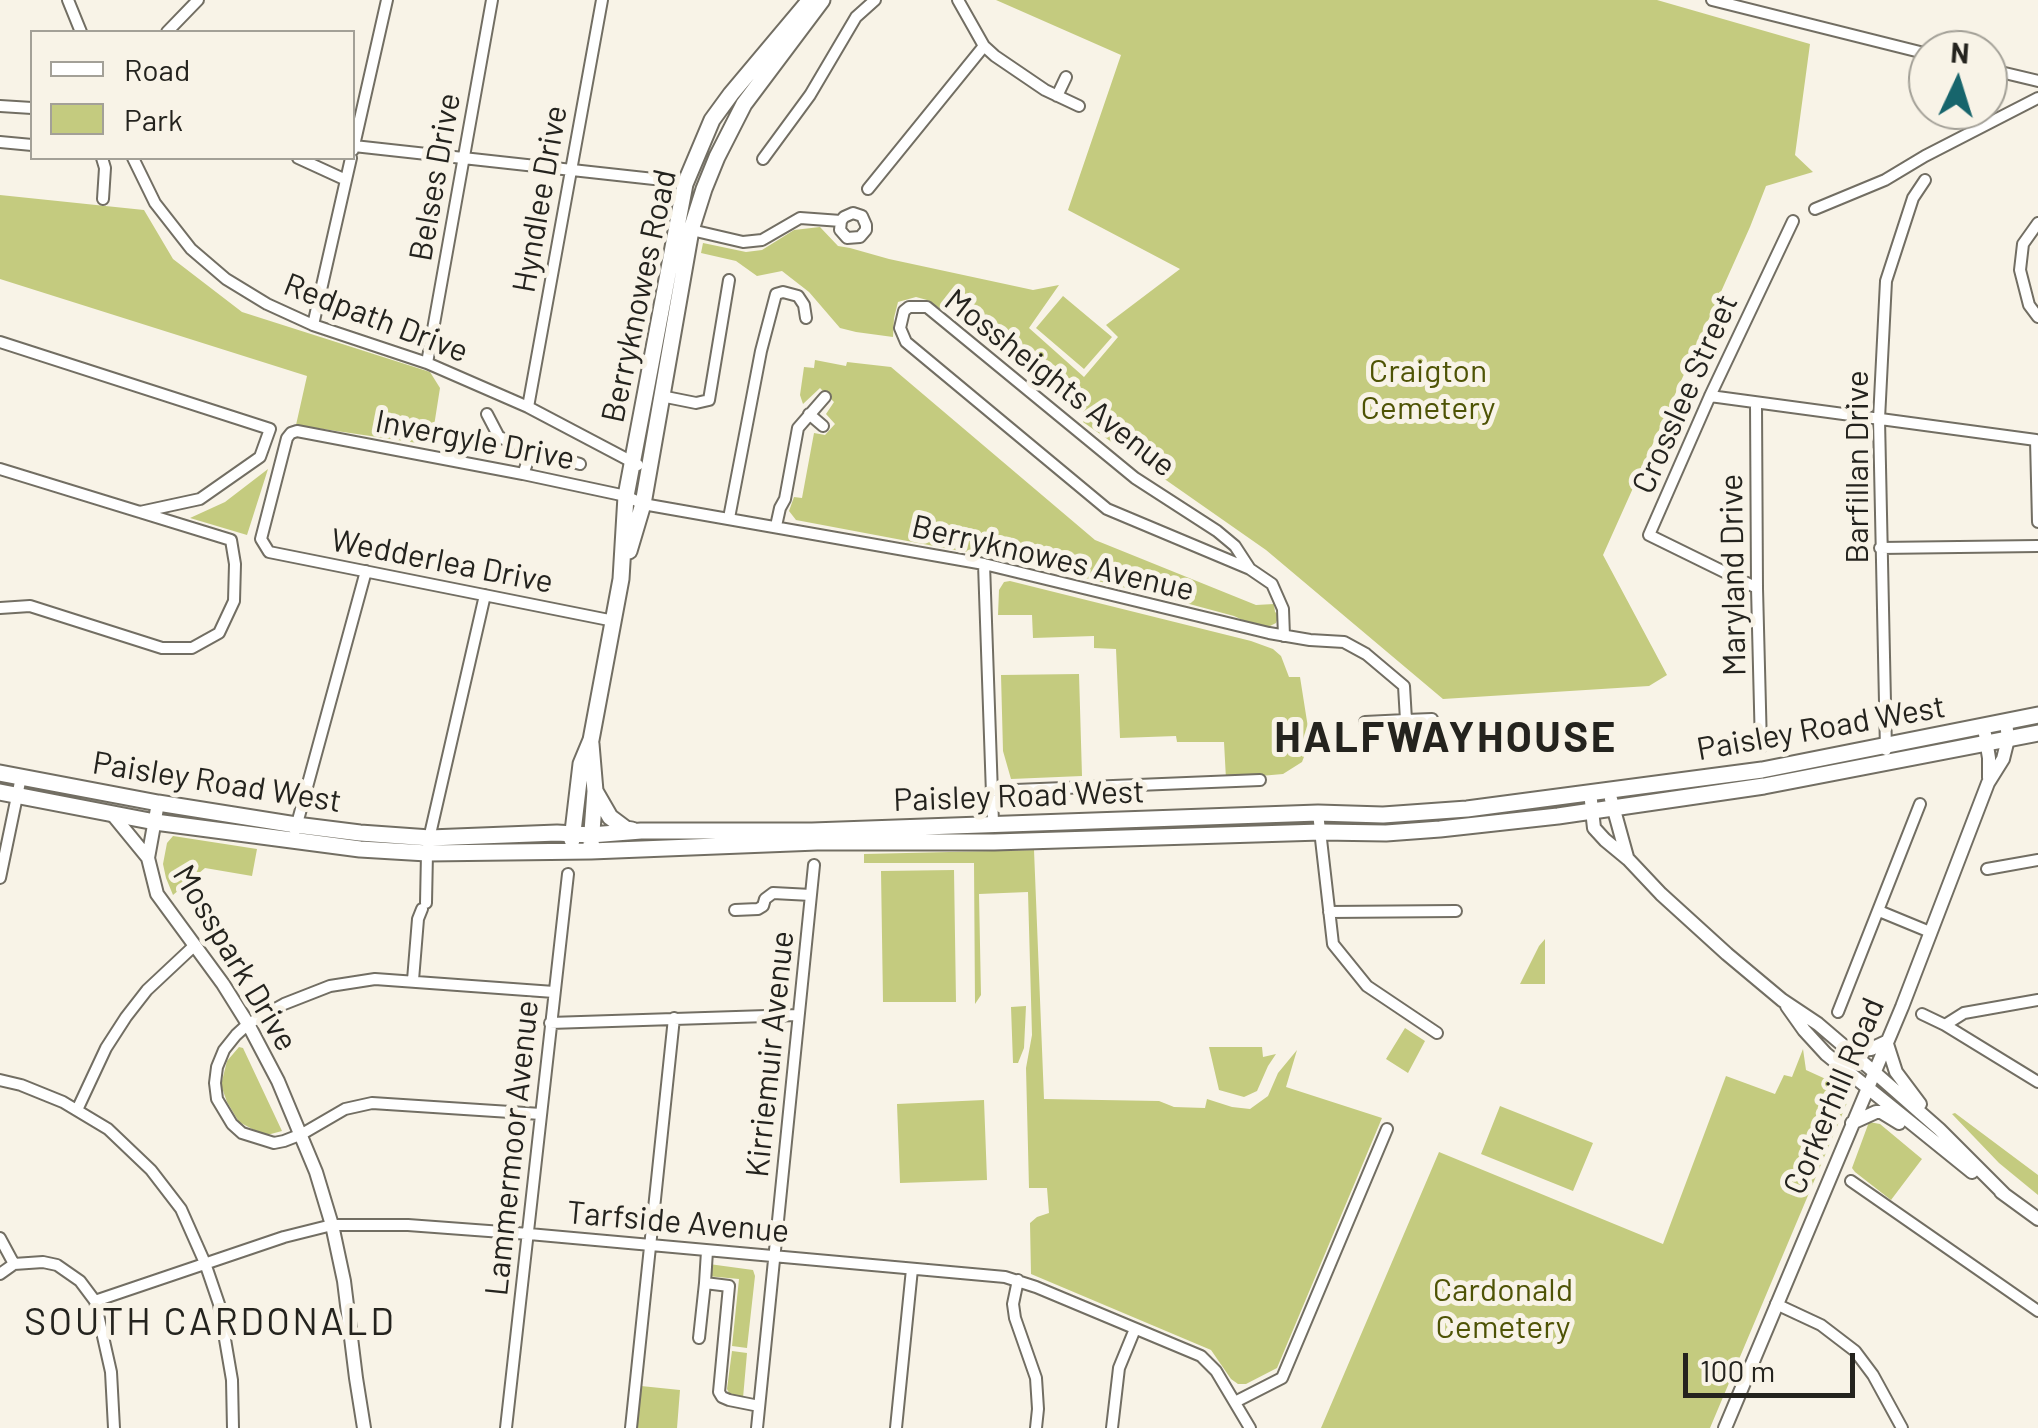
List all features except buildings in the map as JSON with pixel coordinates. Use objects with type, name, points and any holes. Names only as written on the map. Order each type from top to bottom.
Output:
[{"type":"main road","name":"Berryknowes Road","points":[[572,851],[581,764],[590,740],[621,579],[626,496],[641,466],[661,396],[684,228],[686,184],[712,120],[810,0]]},
{"type":"main road","name":"Berryknowes Road","points":[[621,579],[643,504],[641,466],[684,228],[744,104],[822,0]]},
{"type":"main road","name":"Paisley Road West","points":[[8,793],[155,822],[428,845],[572,851],[641,831],[994,842],[1386,833],[1613,808],[2007,730],[2038,715]]},
{"type":"main road","name":"Paisley Road West","points":[[2007,730],[2038,733]]},
{"type":"main road","name":"Berryknowes Road","points":[[590,740],[595,792],[591,843]]},
{"type":"main road","name":"Paisley Road West","points":[[0,773],[294,833]]},
{"type":"main road","name":"Paisley Road West","points":[[428,845],[572,834],[591,843],[730,838],[746,844],[812,831],[1384,815],[1763,778]]},
{"type":"main road","points":[[595,792],[616,822],[626,829],[641,831]]},
{"type":"main road","points":[[574,816],[591,843]]},
{"type":"street","points":[[68,0],[80,30]]},
{"type":"street","points":[[169,30],[198,0]]},
{"type":"street","points":[[355,139],[387,0]]},
{"type":"street","name":"Belses Drive","points":[[427,362],[492,0]]},
{"type":"street","name":"Hyndlee Drive","points":[[528,407],[602,0]]},
{"type":"street","points":[[763,159],[810,95],[856,18],[875,0]]},
{"type":"street","points":[[958,0],[984,46],[1015,70],[1079,106]]},
{"type":"street","points":[[1712,0],[1908,49]]},
{"type":"street","points":[[868,189],[984,46]]},
{"type":"street","points":[[2008,74],[2038,81]]},
{"type":"street","points":[[1058,96],[1066,77]]},
{"type":"street","points":[[355,90],[366,91]]},
{"type":"street","points":[[1814,210],[1885,180],[2038,98]]},
{"type":"street","points":[[0,106],[30,108]]},
{"type":"street","points":[[0,142],[30,145]]},
{"type":"street","points":[[355,152],[464,158],[663,180]]},
{"type":"street","points":[[103,160],[103,199]]},
{"type":"street","name":"Redpath Drive","points":[[134,160],[155,202],[191,248],[226,279],[266,304],[313,325],[427,362],[528,407],[641,466]]},
{"type":"street","points":[[302,160],[346,180]]},
{"type":"street","points":[[313,325],[350,160]]},
{"type":"street","name":"Barfillan Drive","points":[[1886,754],[1879,419],[1886,281],[1913,198],[1925,180]]},
{"type":"street","points":[[684,228],[742,242],[762,240],[800,218],[841,221]]},
{"type":"street","name":"Crosslee Street","points":[[1757,588],[1649,535],[1793,221]]},
{"type":"street","points":[[2038,223],[2023,244],[2020,270],[2029,304],[2038,316]]},
{"type":"street","points":[[661,396],[696,404],[709,400],[728,280]]},
{"type":"street","points":[[729,518],[776,294],[798,296],[806,318]]},
{"type":"street","name":"Mossheights Avenue","points":[[1250,568],[1235,546],[1135,478],[927,306],[904,311],[900,328],[906,342],[1106,510],[1250,568],[1272,584],[1283,610],[1284,636]]},
{"type":"street","points":[[0,342],[270,429],[260,457],[200,499],[140,512]]},
{"type":"street","points":[[1710,396],[2036,440],[2038,522]]},
{"type":"street","points":[[776,526],[786,499],[798,428],[824,397]]},
{"type":"street","name":"Maryland Drive","points":[[1756,403],[1760,746]]},
{"type":"street","points":[[488,414],[499,437],[580,464]]},
{"type":"street","points":[[809,414],[823,426]]},
{"type":"street","name":"Invergyle Drive","points":[[262,546],[288,438],[297,431],[523,474],[626,496],[643,504]]},
{"type":"street","points":[[523,474],[532,450]]},
{"type":"street","points":[[0,469],[230,540],[234,564],[234,601],[218,632],[192,648],[162,648],[30,606],[0,608]]},
{"type":"street","name":"Berryknowes Avenue","points":[[643,504],[984,564],[1284,636],[1344,642],[1366,654],[1404,686],[1406,720]]},
{"type":"street","name":"Wedderlea Drive","points":[[262,546],[269,552],[614,621]]},
{"type":"street","points":[[1880,548],[2038,546]]},
{"type":"street","points":[[984,564],[993,823]]},
{"type":"street","points":[[294,833],[366,571]]},
{"type":"street","points":[[413,980],[428,845],[485,595]]},
{"type":"street","points":[[1365,722],[1432,719]]},
{"type":"street","name":"Corkerhill Road","points":[[1726,1428],[1988,783],[2003,759],[2007,730]]},
{"type":"street","name":"Corkerhill Road","points":[[1985,734],[1988,783]]},
{"type":"street","points":[[0,878],[8,793],[21,777]]},
{"type":"street","name":"Paisley Road West","points":[[992,791],[1260,780]]},
{"type":"street","points":[[1610,790],[1628,859]]},
{"type":"street","points":[[1590,792],[1594,828],[1605,840],[1782,1000],[1874,1071],[2005,1195]]},
{"type":"street","name":"Mosspark Drive","points":[[158,803],[148,858],[157,894],[248,1024],[302,1134],[332,1225],[344,1280],[364,1428]]},
{"type":"street","points":[[1838,1012],[1920,804]]},
{"type":"street","points":[[112,814],[148,858]]},
{"type":"street","points":[[1318,814],[1333,944],[1368,986],[1436,1032]]},
{"type":"street","points":[[1988,869],[2038,860]]},
{"type":"street","name":"Kirriemuir Avenue","points":[[757,1428],[814,864]]},
{"type":"street","name":"Lammermoor Avenue","points":[[506,1428],[568,874]]},
{"type":"street","points":[[735,910],[758,909],[773,893],[811,895]]},
{"type":"street","points":[[1329,912],[1456,910]]},
{"type":"street","points":[[1879,911],[1930,932]]},
{"type":"street","points":[[78,1110],[106,1048],[126,1017],[195,945]]},
{"type":"street","points":[[541,1114],[372,1103],[345,1109],[302,1134],[274,1142],[242,1133],[223,1112],[214,1083],[224,1050],[236,1034],[284,1004],[330,986],[375,979],[413,980],[554,992]]},
{"type":"street","points":[[1782,1000],[1815,1042],[1866,1088],[2038,1219]]},
{"type":"street","points":[[1945,1025],[1964,1013],[2038,1000]]},
{"type":"street","points":[[1922,1014],[2038,1082]]},
{"type":"street","points":[[550,1022],[798,1016]]},
{"type":"street","points":[[631,1428],[674,1018]]},
{"type":"street","points":[[1849,1051],[1870,1049],[1886,1042],[1896,1072],[1938,1129]]},
{"type":"street","points":[[0,1080],[42,1093],[108,1129],[151,1170],[181,1209],[206,1263],[219,1304],[232,1380],[234,1428]]},
{"type":"street","points":[[1852,1123],[1881,1112],[1952,1157]]},
{"type":"street","points":[[1235,1402],[1282,1378],[1387,1129]]},
{"type":"street","points":[[1851,1182],[2038,1311]]},
{"type":"street","name":"Tarfside Avenue","points":[[95,1301],[284,1236],[332,1225],[380,1224],[529,1234],[912,1268],[1018,1280],[1202,1356],[1250,1428]]},
{"type":"street","points":[[0,1238],[14,1264]]},
{"type":"street","points":[[698,1338],[707,1250]]},
{"type":"street","points":[[0,1274],[14,1264],[43,1262],[57,1265],[80,1280],[95,1301],[111,1372],[114,1428]]},
{"type":"street","points":[[896,1428],[912,1268]]},
{"type":"street","points":[[1018,1280],[1013,1304],[1036,1378],[1036,1428]]},
{"type":"street","points":[[705,1284],[729,1286],[718,1392],[729,1400],[759,1406]]},
{"type":"street","points":[[1776,1304],[1821,1325],[1854,1351],[1883,1391],[1902,1428]]},
{"type":"street","points":[[1112,1428],[1119,1368],[1136,1329]]},
{"type":"green space","name":"Craigton Cemetery","points":[[996,0],[1657,0],[1810,44],[1795,155],[1813,172],[1766,186],[1603,555],[1667,675],[1649,686],[1443,699],[1266,550],[1083,422],[1087,415],[952,305],[944,311],[916,297],[898,302],[893,337],[856,332],[840,328],[809,292],[782,271],[757,276],[736,261],[701,253],[703,243],[746,252],[762,250],[794,230],[820,227],[838,246],[889,259],[1033,290],[1059,285],[1029,328],[1084,377],[1118,337],[1106,325],[1180,269],[1068,210],[1121,55]]},
{"type":"green space","points":[[0,195],[144,210],[173,259],[242,312],[430,372],[440,388],[431,445],[296,425],[307,376],[0,279]]},
{"type":"green space","points":[[1063,296],[1112,337],[1084,369],[1036,328]]},
{"type":"green space","points":[[815,360],[846,366],[847,362],[891,367],[1095,540],[1256,605],[1274,604],[1279,615],[1276,623],[1268,627],[1251,624],[1234,616],[1024,563],[796,520],[789,511],[794,497],[802,498],[814,433],[825,435],[835,424],[826,414],[834,402],[820,388],[803,404],[800,395],[804,367],[814,368]]},
{"type":"green space","points":[[268,469],[247,535],[190,518],[225,502]]},
{"type":"green space","points":[[1004,582],[1273,649],[1281,656],[1289,677],[1300,677],[1309,734],[1329,733],[1330,740],[1307,749],[1302,762],[1283,774],[1226,779],[1224,742],[1177,742],[1176,736],[1120,738],[1116,649],[1094,648],[1094,636],[1033,638],[1032,615],[998,615],[999,590]]},
{"type":"green space","points":[[1079,674],[1082,776],[1011,779],[1003,751],[1001,675]]},
{"type":"green space","points":[[173,836],[257,849],[252,876],[205,868],[173,895],[163,864],[167,843]]},
{"type":"green space","points":[[1034,850],[1044,1099],[1159,1101],[1174,1107],[1205,1108],[1207,1099],[1250,1109],[1268,1096],[1278,1073],[1297,1050],[1286,1087],[1382,1118],[1277,1368],[1246,1384],[1231,1379],[1211,1350],[1031,1274],[1030,1223],[1049,1213],[1047,1188],[1029,1188],[1026,1068],[1032,1035],[1028,892],[979,894],[981,995],[975,1004],[974,863],[864,863],[864,854]]},
{"type":"green space","points":[[954,870],[956,1002],[883,1002],[881,871]]},
{"type":"green space","points":[[1545,939],[1545,984],[1520,984],[1539,946]]},
{"type":"green space","points":[[1026,1006],[1024,1048],[1018,1063],[1013,1063],[1011,1007]]},
{"type":"green space","points":[[1405,1028],[1425,1041],[1408,1073],[1386,1059]]},
{"type":"green space","points":[[239,1047],[243,1048],[282,1131],[267,1135],[256,1131],[239,1122],[227,1102],[221,1085],[227,1061]]},
{"type":"green space","points":[[1209,1047],[1262,1047],[1263,1057],[1276,1054],[1257,1091],[1244,1097],[1219,1090]]},
{"type":"green space","name":"Cardonald Cemetery","points":[[1803,1049],[1806,1070],[1852,1091],[1710,1428],[1321,1428],[1439,1152],[1663,1244],[1726,1076],[1775,1094],[1784,1075],[1792,1077]]},
{"type":"green space","points":[[984,1100],[987,1180],[900,1183],[897,1104]]},
{"type":"green space","points":[[1500,1106],[1593,1143],[1573,1191],[1481,1154]]},
{"type":"green space","points":[[1952,1114],[2038,1175],[2038,1195],[1999,1163]]},
{"type":"green space","points":[[1869,1122],[1880,1124],[1922,1159],[1891,1200],[1852,1168]]},
{"type":"green space","points":[[709,1264],[753,1270],[747,1348],[732,1346],[739,1279],[707,1276]]},
{"type":"green space","points":[[732,1351],[747,1353],[743,1398],[730,1395],[727,1389]]},
{"type":"green space","points":[[641,1386],[680,1390],[677,1428],[637,1428]]},
{"type":"district","name":"HALFWAYHOUSE","points":[[1446,738]]},
{"type":"district","name":"SOUTH CARDONALD","points":[[210,1322]]}]
